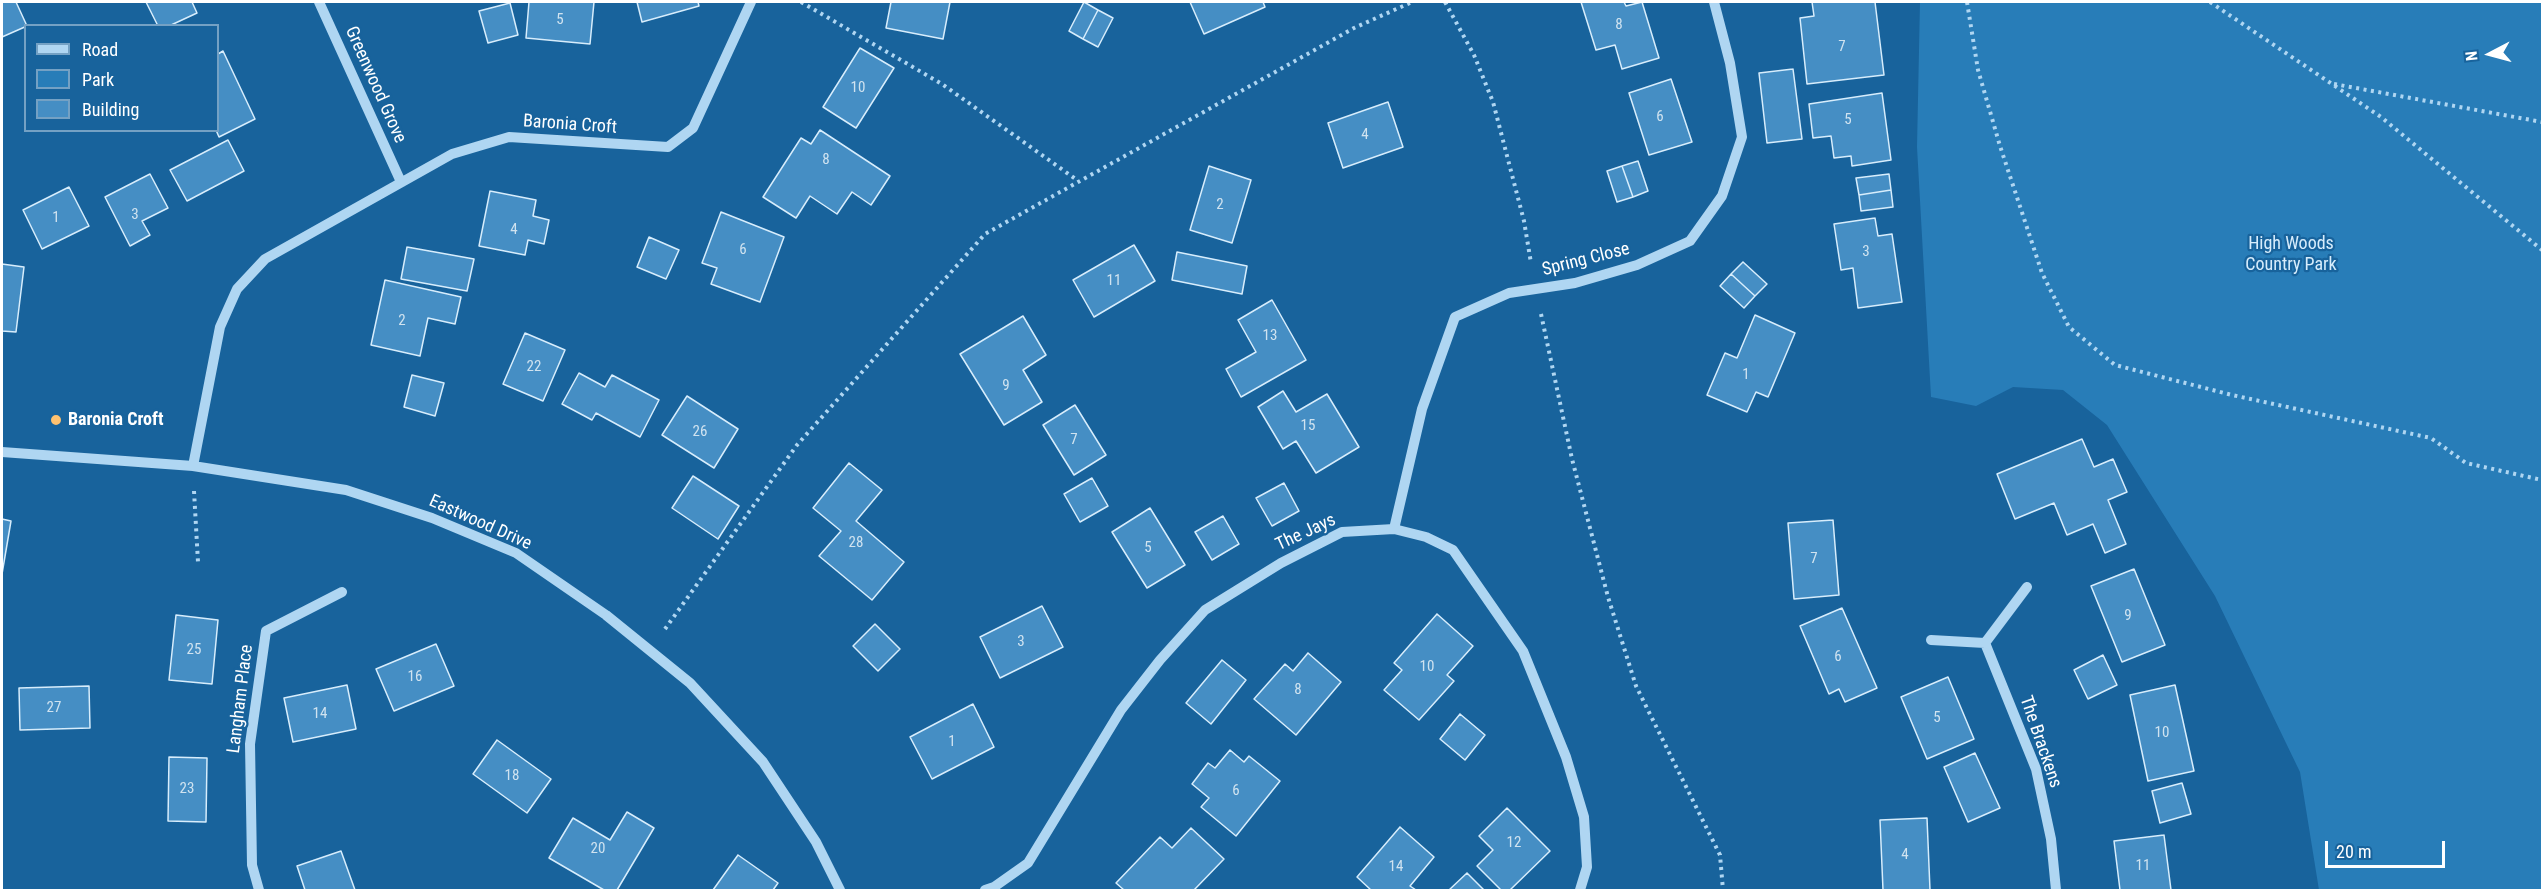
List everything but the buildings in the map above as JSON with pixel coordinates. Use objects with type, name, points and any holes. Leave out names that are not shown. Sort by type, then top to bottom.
[{"type":"street","name":"Greenwood Grove","points":[[319,2],[400,182]]},
{"type":"street","name":"Baronia Croft","points":[[193,466],[220,327],[237,289],[266,259],[452,154],[509,136],[668,147],[693,128],[751,2]]},
{"type":"street","name":"Spring Close","points":[[1394,528],[1422,409],[1455,317],[1509,293],[1575,283],[1637,266],[1690,241],[1722,196],[1742,136],[1730,63],[1714,2]]},
{"type":"street","name":"Eastwood Drive","points":[[2,452],[193,466],[346,490],[432,518],[516,553],[606,615],[690,683],[763,762],[816,842],[840,891]]},
{"type":"street","name":"The Jays","points":[[985,891],[1028,863],[1121,710],[1160,660],[1205,610],[1281,563],[1342,532],[1394,528],[1426,537],[1453,550],[1523,651],[1566,757],[1584,817],[1587,867],[1580,891]]},
{"type":"street","points":[[1931,640],[1985,643],[2026,587]]},
{"type":"street","name":"Langham Place","points":[[259,891],[252,865],[250,744],[266,631],[342,592]]},
{"type":"street","name":"The Brackens","points":[[1985,643],[2036,769],[2051,839],[2056,891]]},
{"type":"path","points":[[801,2],[942,84],[1077,180]]},
{"type":"path","points":[[650,651],[797,445],[985,234],[1077,180],[1354,28],[1412,2]]},
{"type":"path","points":[[1445,2],[1474,55],[1492,102],[1524,221],[1572,459],[1608,597],[1636,686],[1719,855],[1723,891]]},
{"type":"path","points":[[1967,2],[1978,70],[2000,146],[2042,273],[2069,327],[2115,364],[2232,395],[2431,438],[2466,463],[2542,480]]},
{"type":"path","points":[[2210,2],[2381,117],[2542,250]]},
{"type":"path","points":[[2331,84],[2542,122]]},
{"type":"path","points":[[193,466],[198,562]]},
{"type":"green space","name":"High Woods Country Park","points":[[1920,2],[2542,2],[2542,890],[2319,890],[2300,772],[2215,596],[2107,425],[2063,390],[2013,387],[1976,406],[1931,397],[1917,147]]},
{"type":"place","name":"Baronia Croft","points":[[56,420]]}]
